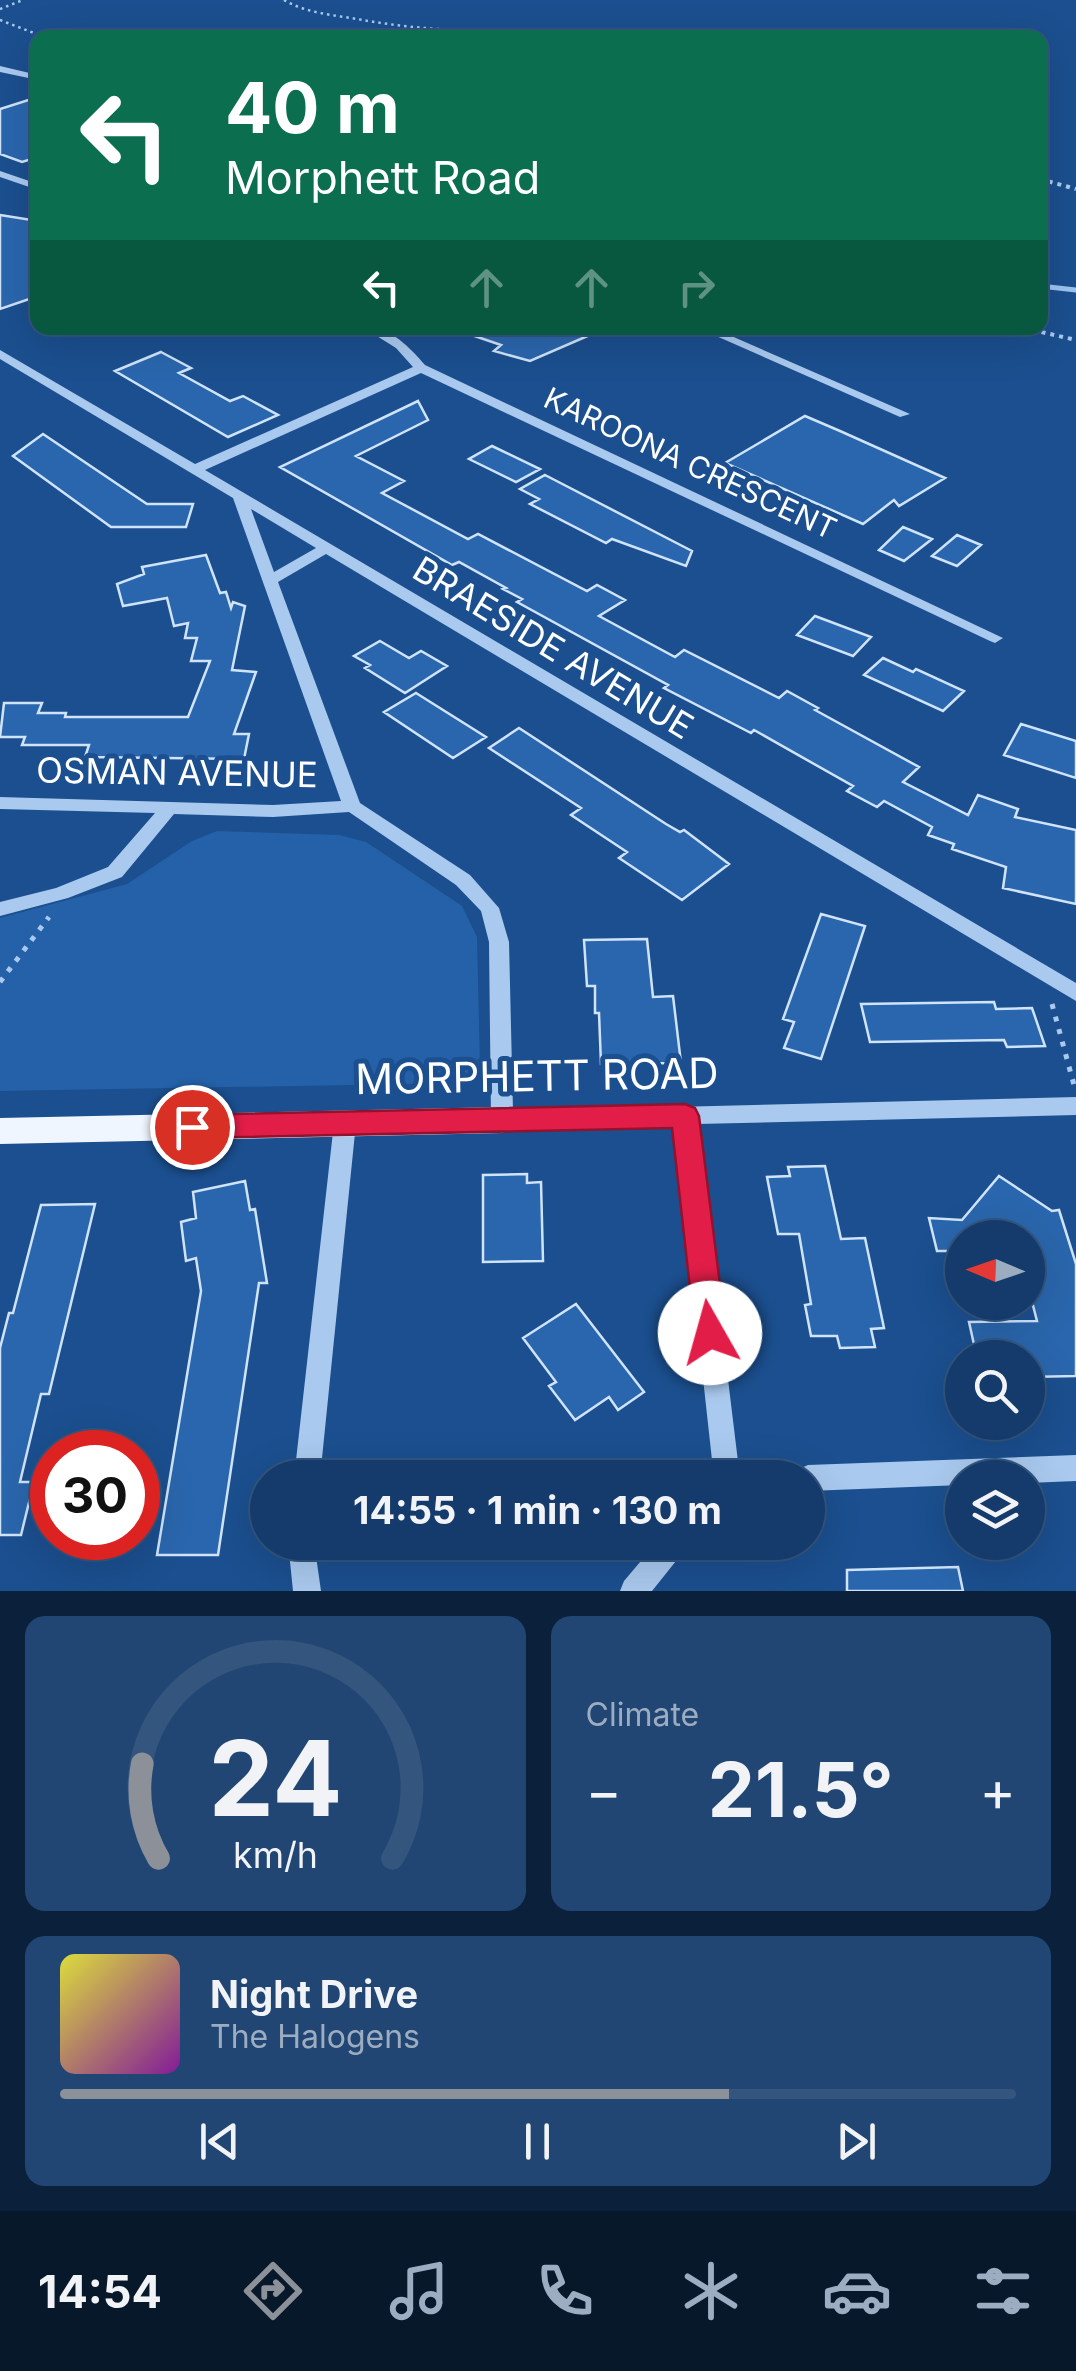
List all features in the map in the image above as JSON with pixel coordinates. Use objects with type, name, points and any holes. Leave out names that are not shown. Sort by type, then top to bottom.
[{"type":"main road","name":"MORPHETT ROAD","points":[[0,1131],[502,1120]]},
{"type":"street","points":[[0,69],[30,76]]},
{"type":"street","points":[[0,174],[30,184]]},
{"type":"street","name":"KAROONA CRESCENT","points":[[382,335],[400,345],[421,368],[995,638]]},
{"type":"street","points":[[720,335],[904,414]]},
{"type":"street","name":"BRAESIDE AVENUE","points":[[0,354],[1076,993]]},
{"type":"street","points":[[195,469],[421,368]]},
{"type":"street","points":[[239,496],[352,806],[463,880],[490,908],[498,942],[502,1120]]},
{"type":"street","points":[[270,580],[328,548]]},
{"type":"street","name":"OSMAN AVENUE","points":[[0,803],[273,811],[352,806]]},
{"type":"street","points":[[0,909],[57,894],[115,872],[170,807]]},
{"type":"street","name":"MORPHETT ROAD","points":[[502,1120],[1076,1106]]},
{"type":"street","points":[[685,1116],[725,1460]]},
{"type":"street","points":[[309,1460],[345,1123]]},
{"type":"street","points":[[825,1477],[1076,1468]]},
{"type":"street","points":[[303,1560],[307,1591]]},
{"type":"street","points":[[634,1591],[660,1560]]},
{"type":"path","points":[[0,8],[23,0]]},
{"type":"path","points":[[284,0],[296,7],[385,26],[446,30]]},
{"type":"path","points":[[0,20],[30,31]]},
{"type":"path","points":[[1048,181],[1076,189]]},
{"type":"path","points":[[1048,334],[1076,340]]},
{"type":"path","points":[[0,982],[46,926],[57,894]]},
{"type":"path","points":[[1044,974],[1076,1093]]},
{"type":"shaded area","points":[[217,831],[339,835],[366,842],[462,906],[477,937],[480,1067],[466,1083],[0,1091],[0,918],[127,884],[192,841]]},
{"type":"building","points":[[30,100],[30,160],[22,162],[0,154],[0,109]]},
{"type":"building","points":[[0,215],[30,220],[30,299],[0,309]]},
{"type":"building","points":[[472,335],[590,335],[530,361],[494,351],[501,345]]},
{"type":"building","points":[[161,352],[191,368],[179,373],[230,401],[243,396],[278,415],[228,437],[115,371]]},
{"type":"building","points":[[418,401],[428,420],[356,456],[404,481],[382,493],[468,539],[478,534],[587,591],[597,585],[625,600],[599,616],[675,657],[684,650],[779,698],[787,691],[919,767],[903,782],[968,815],[978,795],[1018,809],[1015,817],[1076,830],[1076,904],[1003,888],[1006,867],[952,849],[954,844],[928,835],[932,827],[884,801],[877,807],[847,791],[853,786],[754,730],[751,733],[664,688],[668,685],[517,602],[522,599],[503,589],[506,588],[459,562],[452,565],[280,467]]},
{"type":"building","points":[[805,416],[945,478],[899,506],[894,500],[863,524],[725,463]]},
{"type":"building","points":[[43,434],[147,504],[193,504],[186,527],[111,527],[13,456]]},
{"type":"building","points":[[492,446],[540,469],[516,482],[469,459]]},
{"type":"building","points":[[545,475],[692,551],[686,566],[612,539],[606,543],[530,504],[539,499],[520,489]]},
{"type":"building","points":[[903,527],[932,539],[904,561],[879,550]]},
{"type":"building","points":[[957,535],[981,545],[957,566],[932,556]]},
{"type":"building","points":[[206,555],[220,593],[226,592],[231,608],[233,602],[245,606],[232,670],[256,672],[234,734],[249,734],[244,759],[85,757],[89,745],[22,745],[25,737],[0,737],[4,703],[42,703],[38,713],[66,713],[65,717],[188,717],[210,661],[191,661],[197,638],[185,638],[188,623],[174,626],[167,598],[123,606],[117,584],[144,574],[142,567]]},
{"type":"building","points":[[815,616],[871,637],[853,656],[797,635]]},
{"type":"building","points":[[380,641],[409,658],[421,651],[447,666],[405,693],[365,668],[370,665],[354,656]]},
{"type":"building","points":[[883,658],[964,691],[943,711],[864,675]]},
{"type":"building","points":[[416,693],[486,737],[453,758],[384,712]]},
{"type":"building","points":[[1021,724],[1076,741],[1076,778],[1004,755]]},
{"type":"building","points":[[519,728],[666,824],[680,832],[684,830],[729,864],[682,900],[619,858],[627,852],[571,815],[581,808],[489,748]]},
{"type":"building","points":[[821,914],[865,926],[821,1059],[784,1048],[794,1022],[783,1019]]},
{"type":"building","points":[[647,939],[653,997],[673,996],[681,1063],[601,1064],[599,1013],[595,1013],[595,986],[587,986],[584,940]]},
{"type":"building","points":[[994,1002],[996,1009],[1032,1008],[1045,1046],[1007,1047],[1004,1040],[870,1042],[861,1004]]},
{"type":"building","points":[[825,1166],[841,1239],[865,1238],[884,1328],[871,1329],[875,1347],[840,1348],[837,1336],[811,1336],[805,1305],[811,1304],[799,1234],[778,1234],[767,1177],[790,1176],[788,1167]]},
{"type":"building","points":[[527,1174],[527,1183],[541,1182],[543,1261],[483,1262],[483,1175]]},
{"type":"building","points":[[999,1176],[1052,1211],[1059,1210],[1076,1264],[1076,1376],[1045,1377],[1045,1340],[973,1340],[969,1322],[1045,1320],[1045,1220],[962,1220]]},
{"type":"building","points":[[245,1181],[250,1210],[255,1209],[267,1283],[259,1283],[218,1555],[160,1555],[201,1291],[196,1258],[186,1261],[181,1222],[196,1218],[193,1192]]},
{"type":"building","points":[[95,1204],[49,1394],[41,1394],[30,1430],[20,1482],[30,1482],[30,1498],[21,1535],[0,1535],[0,1348],[41,1205]]},
{"type":"building","points":[[929,1218],[962,1220],[945,1220],[945,1251],[937,1251]]},
{"type":"building","points":[[576,1304],[644,1392],[618,1410],[609,1397],[575,1420],[549,1386],[556,1382],[523,1338]]},
{"type":"building","points":[[958,1567],[963,1591],[847,1591],[847,1570]]},
{"type":"waterway","points":[[1048,287],[1076,290]]},
{"type":"route","points":[[192,1127],[685,1116],[710,1333]]}]
